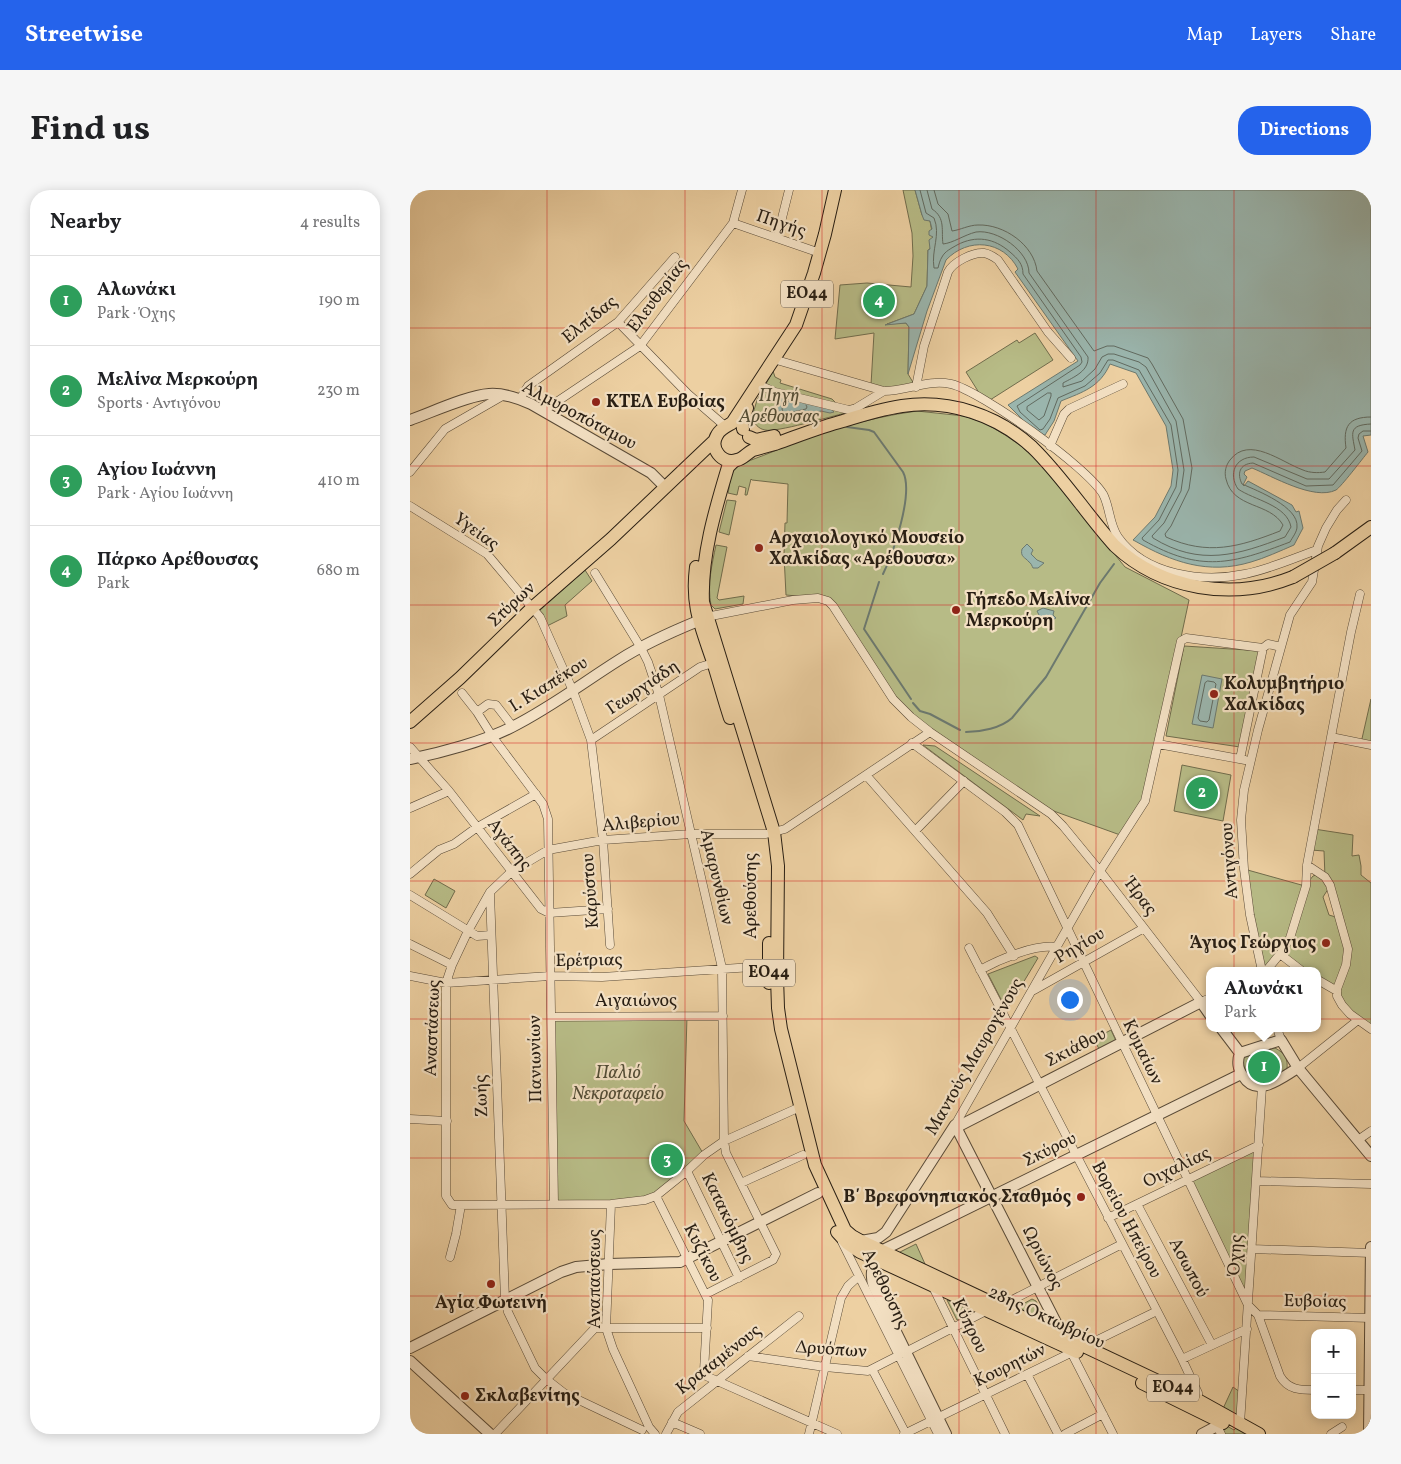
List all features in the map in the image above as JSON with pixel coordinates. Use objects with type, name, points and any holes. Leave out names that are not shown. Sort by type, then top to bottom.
[{"type":"main road","name":"ΕΟ44","points":[[720,456],[715,440],[718,432],[732,423],[796,325],[820,253],[835,190]]},
{"type":"main road","name":"ΕΟ44","points":[[746,455],[750,446],[742,422],[756,386]]},
{"type":"main road","points":[[726,427],[735,426],[756,440],[816,428],[904,406],[936,405],[970,411],[998,423],[1022,438],[1042,457],[1115,546],[1128,557],[1147,570],[1176,582],[1212,589],[1236,589],[1259,586],[1292,577],[1335,553],[1371,527]]},
{"type":"main road","points":[[720,456],[734,461],[739,460],[751,451],[816,428]]},
{"type":"main road","name":"Στύρων","points":[[410,722],[460,678],[532,608],[638,513],[715,440]]},
{"type":"main road","name":"Στύρων","points":[[638,513],[661,497],[706,456],[712,452],[720,456]]},
{"type":"main road","name":"Αρεθούσης","points":[[720,456],[696,566],[694,595],[713,663],[770,833],[769,966],[770,1006],[774,1032],[796,1109],[826,1190],[845,1230],[878,1255]]},
{"type":"main road","name":"Αρεθούσης","points":[[734,461],[728,467],[724,478],[706,556],[702,589],[702,619],[722,663],[778,866],[778,1008],[781,1029],[803,1155],[818,1193],[838,1233]]},
{"type":"main road","name":"28ης Οκτωβρίου","points":[[838,1233],[850,1245],[1005,1308],[1063,1335],[1075,1349],[1184,1403],[1219,1427],[1241,1429],[1258,1434]]},
{"type":"main road","name":"28ης Οκτωβρίου","points":[[878,1255],[933,1285],[988,1310],[1075,1349],[1198,1400],[1241,1429]]},
{"type":"street","name":"Ελευθερίας","points":[[543,411],[640,346],[733,223],[742,190]]},
{"type":"street","points":[[777,238],[789,190]]},
{"type":"street","name":"Πηγής","points":[[733,223],[820,253]]},
{"type":"street","points":[[916,387],[924,346],[948,272],[954,265],[974,254],[985,253],[998,260],[1048,332],[1071,358]]},
{"type":"street","name":"Ελπίδας","points":[[520,399],[528,386],[618,322],[675,257]]},
{"type":"street","points":[[618,322],[688,394],[726,427]]},
{"type":"street","points":[[773,359],[884,391],[901,390],[937,382],[958,386],[997,407],[1070,461],[1102,493],[1113,529],[1122,542],[1141,558],[1164,570],[1189,575],[1239,575],[1317,550]]},
{"type":"street","points":[[1050,446],[1064,414],[1069,409],[1123,384]]},
{"type":"street","points":[[756,386],[849,410],[856,408],[884,391]]},
{"type":"street","name":"Αλμυροπόταμου","points":[[410,420],[488,394],[520,399],[646,471],[652,472],[663,488]]},
{"type":"street","points":[[410,472],[444,429],[504,395]]},
{"type":"street","name":"Αντιγόνου","points":[[1263,967],[1250,915],[1242,843],[1242,804],[1250,761],[1281,646],[1293,610],[1312,582],[1317,550],[1326,528],[1337,510],[1346,500]]},
{"type":"street","name":"Υγείας","points":[[410,506],[487,554],[532,608]]},
{"type":"street","name":"Αμαρυνθίων","points":[[594,573],[641,648],[648,662],[659,695],[722,968],[724,1142],[726,1153],[776,1254],[773,1260],[739,1278]]},
{"type":"street","points":[[1268,967],[1280,954],[1290,938],[1306,886],[1307,864],[1351,632],[1360,594]]},
{"type":"street","name":"Ήρας","points":[[702,619],[793,600],[818,598],[828,601],[893,699],[930,732],[1051,814],[1063,826],[1144,928],[1205,1000]]},
{"type":"street","name":"Καρύστου","points":[[532,608],[546,629],[573,691],[591,740],[603,840],[610,945]]},
{"type":"street","name":"Ι. Κιαπέκου","points":[[414,758],[492,736],[513,727],[573,691],[620,659],[670,632],[702,619]]},
{"type":"street","name":"Μαντούς Μαυρογένους","points":[[861,1241],[878,1238],[888,1229],[956,1126],[1100,871],[1145,801],[1182,640],[1188,638],[1263,648]]},
{"type":"street","points":[[1240,759],[1263,648],[1268,644],[1281,646]]},
{"type":"street","name":"Γεωργιάδη","points":[[591,740],[700,667],[713,663]]},
{"type":"street","name":"Πανιωνίων","points":[[462,693],[478,712],[492,736],[536,794],[546,811],[548,819],[554,1204]]},
{"type":"street","points":[[478,712],[488,704],[496,705],[513,727]]},
{"type":"street","name":"Αλιβερίου","points":[[511,872],[548,850],[603,840],[691,834],[770,833],[785,829],[930,732]]},
{"type":"street","points":[[1331,737],[1371,745]]},
{"type":"street","name":"Κυμαίων","points":[[912,743],[1013,819],[1068,928],[1121,1043],[1248,1305],[1258,1315],[1282,1380],[1293,1388],[1311,1390]]},
{"type":"street","points":[[1158,744],[1250,761]]},
{"type":"street","name":"Αγάπης","points":[[410,747],[414,758],[449,791],[536,903],[541,909],[549,913]]},
{"type":"street","points":[[866,775],[986,913],[1014,956]]},
{"type":"street","points":[[915,831],[964,781]]},
{"type":"street","points":[[410,808],[449,791]]},
{"type":"street","points":[[410,874],[439,850],[454,844],[476,828],[536,794]]},
{"type":"street","points":[[1307,864],[1325,878],[1330,885],[1348,949],[1346,965],[1337,991],[1338,998],[1342,1005],[1371,1029]]},
{"type":"street","name":"Αναστάσεως","points":[[461,1205],[452,1205],[449,1202],[446,1190],[446,983],[468,931],[490,892],[511,872]]},
{"type":"street","name":"Ζωής","points":[[490,892],[505,1300],[508,1312],[535,1368],[546,1379],[564,1393],[643,1430]]},
{"type":"street","points":[[410,895],[477,936],[491,935]]},
{"type":"street","points":[[549,913],[608,909]]},
{"type":"street","name":"Ρηγίου","points":[[1032,991],[1144,928]]},
{"type":"street","points":[[410,944],[452,965]]},
{"type":"street","points":[[980,970],[993,963],[1040,946],[1057,947]]},
{"type":"street","name":"Βορείου Ηπείρου","points":[[968,948],[1182,1359],[1197,1390],[1198,1400]]},
{"type":"street","points":[[1280,954],[1297,967]]},
{"type":"street","name":"Ερέτριας","points":[[410,976],[446,983],[493,978],[602,977],[769,966]]},
{"type":"street","points":[[1321,982],[1337,991]]},
{"type":"street","name":"Σκιάθου","points":[[956,1126],[1205,1000]]},
{"type":"street","name":"Αιγαιώνος","points":[[551,1017],[722,1016]]},
{"type":"street","points":[[1224,1032],[1240,1053],[1241,1074],[1250,1083],[1262,1087],[1298,1068],[1358,1020]]},
{"type":"street","points":[[1279,1032],[1281,1040],[1298,1068],[1371,1156]]},
{"type":"street","points":[[1240,1053],[1281,1040]]},
{"type":"street","name":"Σκύρου","points":[[878,1255],[992,1196],[1241,1074]]},
{"type":"street","name":"Όχης","points":[[1241,1429],[1262,1087]]},
{"type":"street","points":[[450,1257],[461,1205],[611,1204],[645,1200],[656,1196],[704,1155],[724,1142],[796,1109]]},
{"type":"street","points":[[410,1119],[447,1121]]},
{"type":"street","name":"Ωριώνος","points":[[956,1126],[1063,1335]]},
{"type":"street","points":[[1358,1140],[1371,1131]]},
{"type":"street","name":"Οιχαλίας","points":[[1108,1218],[1259,1145]]},
{"type":"street","points":[[741,1183],[803,1155]]},
{"type":"street","name":"Κατακόμβης","points":[[687,1171],[739,1278]]},
{"type":"street","points":[[1256,1181],[1371,1184]]},
{"type":"street","points":[[410,1348],[560,1272],[576,1267],[609,1264],[680,1262],[818,1193]]},
{"type":"street","name":"Κυζίκου","points":[[656,1196],[708,1300],[704,1371],[706,1376],[715,1381]]},
{"type":"street","name":"Αναπαύσεως","points":[[611,1204],[606,1328],[643,1430],[654,1434]]},
{"type":"street","name":"Ασωπού","points":[[1137,1204],[1212,1345]]},
{"type":"street","name":"Αρεθούσης","points":[[838,1233],[859,1276],[902,1353],[934,1419],[938,1434]]},
{"type":"street","points":[[1005,1308],[1008,1302],[1122,1244]]},
{"type":"street","points":[[1369,1434],[1371,1247]]},
{"type":"street","points":[[1252,1249],[1371,1253]]},
{"type":"street","name":"Αρεθούσης","points":[[878,1255],[872,1270],[873,1283],[902,1353]]},
{"type":"street","points":[[809,1434],[840,1298],[848,1286],[859,1276]]},
{"type":"street","points":[[706,1294],[739,1278]]},
{"type":"street","name":"Κύπρου","points":[[933,1285],[1005,1434]]},
{"type":"street","name":"Δρυόπων","points":[[748,1356],[864,1371],[872,1369],[988,1310]]},
{"type":"street","name":"Κουρητών","points":[[904,1433],[1028,1374],[1075,1349],[1157,1312]]},
{"type":"street","name":"Ευβοίας","points":[[1258,1315],[1370,1318]]},
{"type":"street","name":"Κραταμένους","points":[[666,1434],[678,1412],[799,1316]]},
{"type":"street","points":[[495,1434],[595,1328],[707,1328]]},
{"type":"street","points":[[1182,1359],[1247,1329]]},
{"type":"street","points":[[1075,1349],[1113,1434]]},
{"type":"street","points":[[410,1361],[490,1434]]},
{"type":"street","points":[[872,1369],[904,1433]]},
{"type":"street","points":[[1028,1374],[1058,1434]]},
{"type":"street","points":[[715,1381],[837,1434]]},
{"type":"street","points":[[1356,1390],[1370,1390]]},
{"type":"street","points":[[1065,1434],[1103,1414]]},
{"type":"street","name":"Αρεθούσης","points":[[934,1419],[946,1434]]},
{"type":"street","points":[[672,1422],[700,1434]]},
{"type":"street","points":[[1202,1434],[1219,1427]]},
{"type":"street","points":[[1331,1434],[1342,1427]]},
{"type":"green space","points":[[903,190],[915,190],[922,215],[930,221],[933,237],[930,249],[928,250],[927,286],[914,314],[887,324],[906,323],[909,327],[908,374],[914,384],[888,388],[871,385],[874,333],[835,339],[840,285],[867,283],[911,287],[912,233]]},
{"type":"green space","points":[[1035,333],[1053,360],[990,400],[981,396],[966,372],[1017,340],[1019,343]]},
{"type":"green space","name":"Πηγή Αρέθουσας","points":[[773,371],[775,377],[781,380],[780,383],[832,399],[846,413],[780,429],[761,429],[755,424],[752,417],[757,400]]},
{"type":"green space","points":[[917,411],[964,416],[985,423],[1021,446],[1041,464],[1125,567],[1189,600],[1150,783],[1123,836],[1037,805],[930,732],[893,699],[833,606],[818,598],[786,595],[784,555],[788,484],[751,479],[747,495],[745,495],[746,488],[739,486],[737,495],[728,493],[734,471],[747,462],[840,428],[878,418]]},
{"type":"green space","points":[[727,500],[736,501],[729,535],[719,532]]},
{"type":"green space","points":[[716,545],[727,547],[717,598],[719,600],[744,596],[743,604],[715,609],[711,605],[710,582]]},
{"type":"green space","points":[[585,570],[592,581],[565,605],[567,616],[547,626],[539,611]]},
{"type":"green space","name":"Κολυμβητήριο Χαλκίδας","points":[[1184,646],[1263,651],[1240,747],[1166,736]]},
{"type":"green space","points":[[1371,699],[1371,745],[1361,743]]},
{"type":"green space","points":[[923,745],[935,746],[1040,816],[1026,814],[1023,820]]},
{"type":"green space","points":[[1182,765],[1231,775],[1223,821],[1174,811]]},
{"type":"green space","points":[[1314,829],[1353,835],[1352,856],[1359,855],[1361,875],[1371,883],[1371,1029],[1362,1023],[1337,996],[1321,983],[1321,967],[1297,967],[1280,954],[1266,967],[1261,967],[1244,869],[1305,886],[1313,876],[1319,874],[1325,877],[1324,851],[1311,850]],"holes":[[[1330,886],[1339,918],[1329,915],[1323,897]]]},
{"type":"green space","points":[[434,879],[455,891],[446,908],[425,895]]},
{"type":"green space","points":[[1035,956],[1038,958],[1008,1008],[1005,1007],[988,974]]},
{"type":"green space","name":"Παλιό Νεκροταφείο","points":[[687,1016],[684,1121],[704,1155],[645,1200],[554,1204],[551,1017]]},
{"type":"green space","points":[[1111,1030],[1116,1041],[1099,1049],[1094,1039]]},
{"type":"green space","points":[[1275,1048],[1285,1057],[1287,1069],[1261,1085],[1243,1074],[1243,1056]]},
{"type":"green space","points":[[1259,1145],[1248,1305],[1187,1180]]},
{"type":"green space","points":[[916,1244],[925,1264],[898,1253]]},
{"type":"green space","points":[[1032,1299],[1036,1301],[1045,1319],[1043,1321],[1016,1308]]},
{"type":"green space","points":[[947,1300],[974,1312],[957,1320]]},
{"type":"green space","points":[[1233,1387],[1240,1392],[1240,1424],[1221,1413]]},
{"type":"green space","points":[[1240,1424],[1258,1434],[1221,1434],[1217,1426],[1227,1426],[1234,1430]]},
{"type":"water","points":[[915,190],[1371,190],[1371,435],[1363,436],[1368,452],[1339,488],[1327,493],[1293,486],[1252,468],[1245,471],[1244,474],[1247,477],[1244,486],[1248,481],[1292,505],[1296,512],[1299,511],[1303,528],[1294,545],[1262,558],[1235,566],[1205,567],[1163,555],[1133,540],[1155,517],[1171,486],[1173,470],[1166,426],[1136,373],[1110,364],[1101,378],[1090,388],[1061,401],[1054,421],[1045,435],[1039,436],[1008,405],[1078,361],[1015,272],[1018,269],[1012,259],[1004,252],[994,247],[974,245],[964,248],[946,260],[927,311],[908,374],[909,327],[906,323],[885,325],[914,314],[927,286],[929,240],[933,237],[929,235],[929,231],[932,229],[930,221],[924,220]]},
{"type":"water","name":"Πηγή Αρέθουσας","points":[[780,397],[831,409],[834,412],[821,411],[784,419],[781,418],[777,409]]},
{"type":"water","points":[[1027,544],[1033,550],[1031,554],[1037,560],[1044,563],[1038,568],[1033,568],[1022,555],[1022,549]]},
{"type":"water","points":[[1043,608],[1054,611],[1053,615],[1056,618],[1050,621],[1041,619],[1037,611]]},
{"type":"water","points":[[1202,675],[1222,679],[1213,728],[1192,724]]},
{"type":"waterway","points":[[847,427],[874,432],[903,472],[906,482],[901,523],[883,574]]},
{"type":"waterway","points":[[966,732],[990,729],[1012,718],[1046,677],[1100,583],[1114,564]]},
{"type":"waterway","points":[[879,582],[864,629],[911,699]]},
{"type":"waterway","points":[[913,703],[920,711],[930,714],[960,730]]},
{"type":"place","name":"Πάρκο Αρέθουσας","points":[[879,301]]},
{"type":"place","name":"ΚΤΕΛ Ευβοίας","points":[[596,402]]},
{"type":"place","name":"Αρχαιολογικό Μουσείο Χαλκίδας «Αρέθουσα»","points":[[759,548]]},
{"type":"place","name":"Γήπεδο Μελίνα Μερκούρη","points":[[956,610]]},
{"type":"place","name":"Κολυμβητήριο Χαλκίδας","points":[[1214,694]]},
{"type":"place","name":"Μελίνα Μερκούρη","points":[[1202,793]]},
{"type":"place","name":"Άγιος Γεώργιος","points":[[1326,943]]},
{"type":"place","name":"Αλωνάκι","points":[[1264,1067]]},
{"type":"place","name":"Αγίου Ιωάννη","points":[[667,1160]]},
{"type":"place","name":"Β΄ Βρεφονηπιακός Σταθμός","points":[[1081,1197]]},
{"type":"place","name":"Αγία Φωτεινή","points":[[491,1284]]},
{"type":"place","name":"Σκλαβενίτης","points":[[465,1396]]}]
